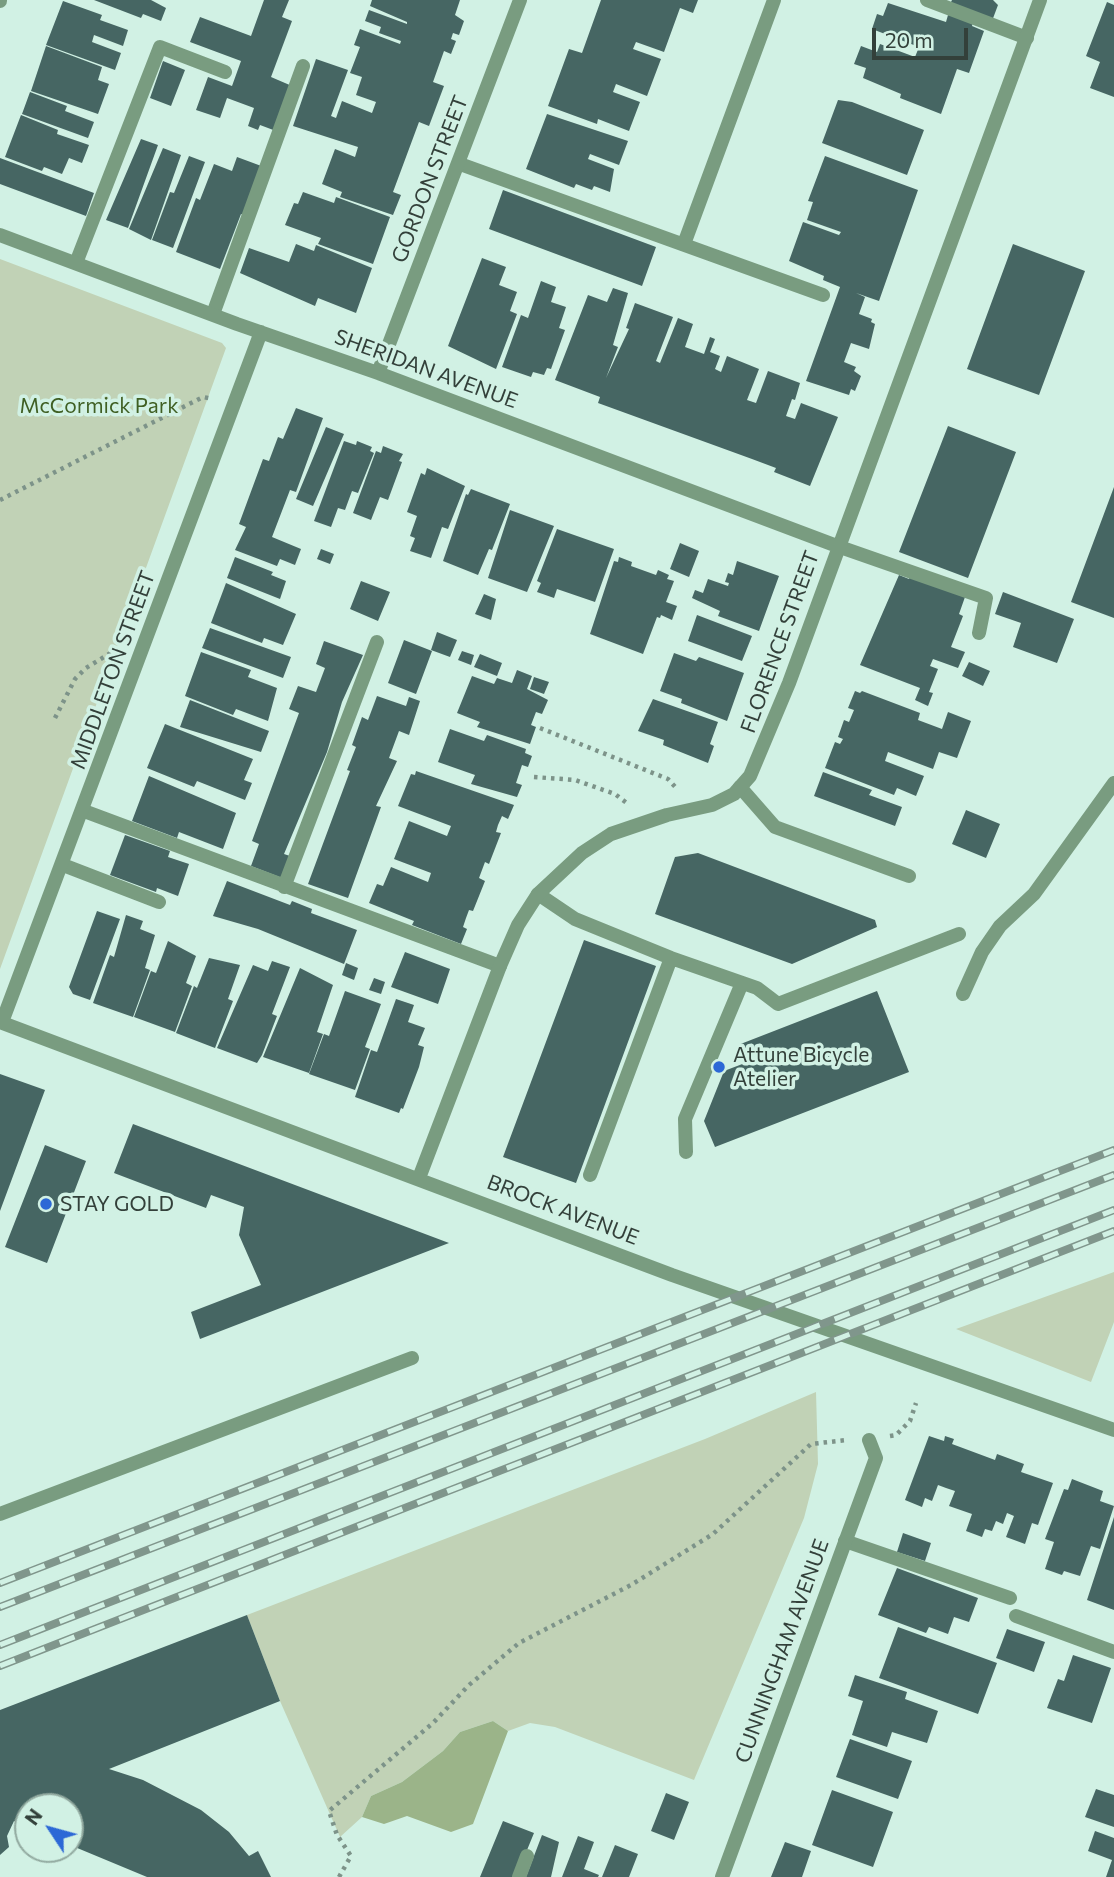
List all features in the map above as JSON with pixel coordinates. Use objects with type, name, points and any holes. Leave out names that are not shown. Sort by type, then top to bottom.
[{"type":"street","name":"GORDON STREET","points":[[378,373],[460,164],[520,0]]},
{"type":"street","points":[[684,244],[774,0]]},
{"type":"street","points":[[927,0],[1027,38]]},
{"type":"street","name":"FLORENCE STREET","points":[[419,1178],[500,966],[518,925],[538,894],[582,853],[611,834],[667,815],[712,805],[740,787],[750,776],[762,752],[1040,0]]},
{"type":"street","points":[[76,263],[160,47],[225,72]]},
{"type":"street","points":[[213,314],[303,66]]},
{"type":"street","points":[[460,164],[823,295]]},
{"type":"street","name":"SHERIDAN AVENUE","points":[[0,235],[378,373],[837,546],[986,598],[979,633]]},
{"type":"street","name":"MIDDLETON STREET","points":[[1,1022],[84,811],[261,332]]},
{"type":"street","points":[[284,887],[377,642]]},
{"type":"street","points":[[963,994],[982,951],[1000,926],[1034,894],[1114,783]]},
{"type":"street","points":[[740,787],[775,827],[909,876]]},
{"type":"street","points":[[84,811],[500,966]]},
{"type":"street","points":[[63,865],[159,902]]},
{"type":"street","points":[[538,894],[575,919],[671,958],[757,988],[778,1004],[959,934]]},
{"type":"street","points":[[590,1175],[671,958]]},
{"type":"street","points":[[686,1152],[685,1119],[742,983]]},
{"type":"street","name":"BROCK AVENUE","points":[[1,1022],[672,1275],[1114,1430]]},
{"type":"street","points":[[0,1514],[412,1358]]},
{"type":"street","name":"CUNNINGHAM AVENUE","points":[[722,1877],[876,1458],[869,1440]]},
{"type":"street","points":[[845,1541],[1010,1598]]},
{"type":"street","points":[[1017,1616],[1114,1652]]},
{"type":"street","points":[[519,1877],[527,1857]]},
{"type":"path","points":[[0,500],[203,397],[215,400]]},
{"type":"path","points":[[55,718],[81,673],[114,650],[124,647]]},
{"type":"path","points":[[540,728],[668,779],[677,789]]},
{"type":"path","points":[[534,777],[575,780],[615,794],[628,804]]},
{"type":"path","points":[[910,1421],[916,1403]]},
{"type":"path","points":[[339,1877],[351,1856],[337,1835],[329,1811],[433,1723],[469,1685],[519,1643],[631,1584],[713,1534],[811,1444],[838,1439],[869,1440]]},
{"type":"green space","name":"McCormick Park","points":[[0,259],[222,343],[226,348],[0,969]]},
{"type":"green space","points":[[1114,1272],[1114,1322],[1091,1382],[956,1329]]},
{"type":"green space","points":[[816,1392],[818,1464],[804,1518],[694,1780],[555,1727],[530,1723],[508,1731],[493,1721],[460,1732],[443,1751],[402,1782],[371,1796],[362,1817],[340,1837],[280,1701],[247,1615],[705,1439]]},
{"type":"green space","points":[[493,1721],[508,1731],[473,1824],[451,1832],[407,1816],[384,1824],[362,1817],[371,1796],[402,1782],[443,1751],[460,1732]]},
{"type":"building","points":[[94,0],[151,0],[166,8],[161,21],[143,14],[141,18]]},
{"type":"building","points":[[264,0],[289,0],[282,17],[292,21],[271,77],[292,86],[276,131],[260,125],[258,130],[248,126],[254,108],[227,98],[220,118],[196,110],[208,77],[232,86],[241,61],[190,42],[200,17],[251,36]]},
{"type":"building","points":[[372,0],[460,0],[455,15],[464,21],[459,35],[453,33],[451,39],[456,41],[451,54],[444,51],[433,82],[444,86],[429,126],[419,122],[393,192],[401,195],[393,215],[340,197],[342,192],[322,184],[335,149],[355,157],[358,147],[293,126],[316,59],[348,70],[331,116],[336,118],[342,101],[372,113],[376,102],[356,95],[362,77],[350,73],[360,47],[354,45],[360,29],[400,44],[401,41],[379,33],[381,27],[365,21],[369,10],[407,22],[370,6]]},
{"type":"building","points":[[601,0],[698,0],[693,13],[680,8],[664,52],[636,42],[633,49],[661,59],[647,96],[616,84],[613,92],[640,102],[629,131],[598,119],[597,124],[548,106],[569,49],[582,53]]},
{"type":"building","points":[[952,0],[993,0],[998,5],[992,21],[949,6]]},
{"type":"building","points":[[63,1],[102,15],[100,20],[128,30],[123,46],[94,35],[92,42],[121,53],[115,70],[46,45]]},
{"type":"building","points":[[1107,2],[1114,5],[1114,97],[1090,88],[1100,62],[1086,56]]},
{"type":"building","points":[[888,3],[946,22],[948,15],[973,22],[972,26],[984,31],[969,73],[957,69],[941,114],[900,98],[901,94],[863,78],[866,68],[854,64],[861,46],[877,52],[880,44],[915,57],[919,47],[872,29],[877,14],[883,16]]},
{"type":"building","points":[[46,46],[102,67],[98,80],[109,84],[98,114],[31,91]]},
{"type":"building","points":[[163,61],[185,70],[171,106],[150,98]]},
{"type":"building","points":[[30,92],[67,106],[65,111],[94,122],[88,138],[22,114]]},
{"type":"building","points":[[838,100],[852,102],[924,130],[907,175],[822,143]]},
{"type":"building","points":[[547,114],[628,141],[619,165],[590,154],[588,159],[614,169],[610,192],[594,186],[592,190],[576,184],[574,188],[526,169]]},
{"type":"building","points":[[21,115],[58,130],[57,134],[89,145],[82,163],[69,158],[62,174],[44,167],[42,171],[5,157]]},
{"type":"building","points":[[141,139],[158,145],[128,228],[106,220]]},
{"type":"building","points":[[163,148],[181,155],[151,240],[129,229]]},
{"type":"building","points":[[189,156],[205,162],[173,248],[152,240],[170,192],[174,193]]},
{"type":"building","points":[[825,156],[918,190],[879,301],[856,293],[865,297],[859,314],[872,319],[871,322],[875,324],[869,349],[851,343],[844,362],[856,367],[854,371],[861,376],[855,391],[851,389],[849,395],[806,381],[840,287],[823,280],[824,276],[789,261],[803,222],[839,235],[841,232],[807,220],[813,202],[808,201]]},
{"type":"building","points":[[237,157],[264,167],[246,216],[241,214],[220,269],[176,252],[196,198],[200,200],[214,164],[232,171]]},
{"type":"building","points":[[0,158],[94,193],[86,216],[0,184]]},
{"type":"building","points":[[503,190],[656,247],[642,286],[489,229]]},
{"type":"building","points":[[303,192],[334,203],[336,197],[390,217],[373,264],[318,244],[321,238],[285,225],[294,203],[298,204]]},
{"type":"building","points":[[296,244],[314,251],[316,245],[372,268],[356,313],[318,298],[315,306],[240,273],[249,248],[289,262]]},
{"type":"building","points":[[1013,244],[1085,271],[1039,395],[967,369]]},
{"type":"building","points":[[482,258],[506,267],[499,285],[517,292],[510,311],[517,314],[496,369],[448,346]]},
{"type":"building","points":[[541,281],[556,287],[551,302],[566,307],[559,328],[565,330],[551,369],[547,368],[544,375],[533,372],[531,377],[502,367],[521,315],[528,318]]},
{"type":"building","points":[[613,288],[628,293],[613,345],[618,347],[606,378],[629,329],[626,328],[635,303],[673,317],[656,361],[660,363],[678,318],[693,324],[685,347],[704,354],[710,337],[715,339],[710,352],[720,356],[715,369],[721,372],[727,356],[759,369],[747,400],[756,403],[768,371],[800,383],[786,416],[795,419],[801,403],[838,417],[810,486],[774,472],[776,468],[598,403],[600,397],[555,380],[588,295],[607,302]]},
{"type":"building","points":[[296,408],[323,418],[296,492],[290,490],[272,537],[301,549],[295,565],[280,559],[277,566],[235,550],[246,527],[239,524],[263,459],[269,461],[278,437],[283,439]]},
{"type":"building","points":[[948,426],[1016,452],[968,578],[899,552]]},
{"type":"building","points":[[326,427],[344,434],[313,506],[296,499]]},
{"type":"building","points":[[344,441],[356,445],[357,441],[372,447],[370,451],[374,453],[358,493],[352,491],[345,510],[338,508],[331,527],[314,521]]},
{"type":"building","points":[[383,446],[403,454],[399,461],[402,462],[388,500],[380,497],[371,520],[353,513],[376,451],[381,453]]},
{"type":"building","points":[[427,468],[465,486],[448,529],[442,527],[431,558],[410,551],[415,538],[410,536],[417,516],[407,512],[421,473],[425,475]]},
{"type":"building","points":[[1114,487],[1114,618],[1071,602]]},
{"type":"building","points":[[471,489],[510,504],[492,550],[489,549],[478,575],[443,561],[466,494],[468,495]]},
{"type":"building","points":[[510,510],[554,526],[527,592],[488,578]]},
{"type":"building","points":[[557,529],[614,549],[595,602],[557,589],[554,598],[537,592],[541,583],[537,581]]},
{"type":"building","points":[[680,543],[699,551],[689,577],[670,569]]},
{"type":"building","points":[[321,549],[334,554],[330,564],[317,559]]},
{"type":"building","points":[[235,557],[273,572],[271,575],[286,581],[280,599],[227,578]]},
{"type":"building","points":[[619,557],[632,562],[631,566],[656,575],[658,570],[669,575],[667,579],[674,581],[666,602],[677,606],[672,620],[661,615],[660,618],[657,617],[643,654],[590,634],[614,561],[618,562]]},
{"type":"building","points":[[737,561],[779,576],[759,631],[718,616],[720,611],[692,598],[695,590],[703,593],[708,579],[728,586],[729,583],[725,582],[728,573],[733,575]]},
{"type":"building","points":[[899,575],[909,579],[910,576],[965,597],[959,614],[963,616],[951,647],[965,652],[958,668],[933,659],[930,666],[938,669],[929,692],[933,693],[928,706],[915,700],[920,688],[860,665]]},
{"type":"building","points":[[361,581],[390,592],[378,621],[350,609]]},
{"type":"building","points":[[226,583],[296,614],[283,645],[264,638],[262,643],[211,623]]},
{"type":"building","points":[[1003,592],[1074,619],[1057,663],[1013,647],[1021,623],[995,614]]},
{"type":"building","points":[[484,594],[496,599],[491,620],[475,614]]},
{"type":"building","points":[[697,615],[752,636],[742,661],[688,641]]},
{"type":"building","points":[[210,628],[291,657],[283,678],[202,648]]},
{"type":"building","points":[[437,632],[457,640],[450,657],[431,650]]},
{"type":"building","points":[[404,640],[432,651],[416,694],[388,683]]},
{"type":"building","points":[[324,641],[363,655],[342,702],[327,752],[284,854],[290,856],[282,878],[251,866],[259,844],[252,841],[299,713],[289,709],[298,686],[316,692],[325,668],[316,664]]},
{"type":"building","points":[[462,651],[474,655],[471,665],[458,660]]},
{"type":"building","points":[[201,652],[251,670],[248,677],[277,688],[268,721],[236,709],[233,715],[185,696]]},
{"type":"building","points":[[674,653],[696,661],[699,657],[744,673],[727,721],[681,703],[682,699],[660,691]]},
{"type":"building","points":[[480,654],[502,663],[497,676],[474,667]]},
{"type":"building","points":[[969,662],[990,671],[983,686],[962,676]]},
{"type":"building","points":[[517,670],[532,676],[527,689],[548,700],[542,714],[536,712],[531,725],[536,727],[530,744],[477,727],[480,722],[457,713],[472,676],[494,684],[497,678],[512,683]]},
{"type":"building","points":[[534,677],[549,682],[544,694],[530,689]]},
{"type":"building","points":[[855,691],[862,691],[920,713],[918,720],[942,729],[948,712],[971,721],[957,758],[939,752],[933,769],[888,752],[885,761],[924,776],[916,796],[897,788],[894,795],[825,768],[835,742],[840,744],[843,739],[838,737],[844,720],[849,722],[854,710],[848,708]]},
{"type":"building","points":[[377,696],[406,706],[409,697],[420,701],[409,735],[399,731],[389,758],[397,761],[376,806],[381,807],[348,898],[308,884],[350,771],[347,770],[356,747],[352,745],[362,717],[368,720]]},
{"type":"building","points":[[653,699],[718,722],[710,744],[714,746],[708,763],[663,745],[664,740],[638,731]]},
{"type":"building","points":[[190,700],[269,731],[261,752],[180,727]]},
{"type":"building","points":[[165,724],[253,759],[244,780],[252,783],[245,800],[197,781],[194,787],[147,768]]},
{"type":"building","points":[[450,729],[484,741],[487,735],[526,749],[525,753],[532,756],[528,767],[522,765],[516,783],[522,785],[517,797],[471,784],[475,775],[438,762]]},
{"type":"building","points":[[416,771],[514,805],[508,819],[502,816],[498,825],[496,832],[501,833],[489,864],[485,862],[479,878],[485,881],[473,911],[469,910],[463,927],[467,929],[461,944],[412,925],[414,921],[369,903],[377,884],[383,886],[391,867],[428,882],[431,873],[394,859],[409,821],[447,836],[451,826],[398,806],[411,774],[415,775]]},
{"type":"building","points":[[823,772],[872,790],[869,795],[902,807],[895,826],[814,796]]},
{"type":"building","points":[[149,776],[236,813],[223,849],[179,832],[177,838],[132,821]]},
{"type":"building","points":[[966,810],[1000,824],[986,858],[952,844]]},
{"type":"building","points":[[125,835],[170,851],[168,857],[189,864],[178,896],[157,888],[156,892],[110,875]]},
{"type":"building","points":[[698,853],[875,920],[877,927],[792,964],[655,914],[675,857]]},
{"type":"building","points":[[227,881],[290,905],[292,901],[312,909],[311,913],[357,930],[344,964],[258,929],[213,916]]},
{"type":"building","points":[[97,911],[120,919],[90,1000],[73,994],[69,987]]},
{"type":"building","points":[[126,915],[143,921],[140,929],[155,935],[145,968],[150,970],[133,1017],[93,1003],[110,955],[114,957]]},
{"type":"building","points":[[584,940],[656,966],[576,1183],[503,1157]]},
{"type":"building","points":[[168,941],[196,956],[186,983],[192,986],[175,1032],[134,1017],[151,971],[156,973]]},
{"type":"building","points":[[405,952],[450,969],[438,1004],[391,987]]},
{"type":"building","points":[[209,958],[240,965],[228,999],[233,1001],[215,1048],[176,1033],[194,986],[197,988]]},
{"type":"building","points":[[272,961],[290,967],[272,1014],[277,1016],[257,1063],[217,1048],[253,965],[268,971]]},
{"type":"building","points":[[346,963],[358,968],[354,980],[342,975]]},
{"type":"building","points":[[300,968],[333,985],[317,1032],[323,1034],[309,1073],[263,1057]]},
{"type":"building","points":[[374,978],[385,982],[381,994],[369,990]]},
{"type":"building","points":[[345,991],[381,1004],[365,1047],[370,1049],[355,1090],[309,1074],[324,1034],[329,1036]]},
{"type":"building","points":[[877,991],[909,1072],[715,1147],[704,1121],[724,1071],[745,1063],[738,1045]]},
{"type":"building","points":[[396,999],[414,1005],[408,1022],[425,1028],[418,1045],[424,1047],[419,1067],[399,1113],[355,1097],[371,1050],[377,1052]]},
{"type":"building","points":[[0,1074],[45,1090],[0,1211]]},
{"type":"building","points":[[133,1124],[449,1243],[200,1339],[191,1312],[261,1285],[239,1235],[244,1207],[211,1195],[206,1208],[114,1173]]},
{"type":"building","name":"STAY GOLD","points":[[45,1145],[86,1161],[47,1263],[5,1247]]},
{"type":"building","points":[[929,1436],[944,1441],[945,1436],[954,1439],[952,1444],[995,1460],[997,1454],[1024,1464],[1021,1472],[1053,1483],[1038,1525],[1032,1523],[1025,1544],[1006,1537],[1014,1516],[1007,1513],[1003,1524],[996,1521],[992,1531],[985,1529],[982,1537],[966,1531],[972,1514],[949,1506],[955,1491],[938,1485],[932,1501],[925,1498],[922,1507],[905,1500]]},
{"type":"building","points":[[1072,1479],[1103,1491],[1100,1501],[1114,1506],[1100,1549],[1091,1546],[1080,1576],[1064,1571],[1062,1575],[1045,1569],[1054,1542],[1045,1539],[1064,1489],[1068,1490]]},
{"type":"building","points":[[1114,1517],[1114,1610],[1087,1600]]},
{"type":"building","points":[[903,1533],[931,1543],[925,1561],[897,1552]]},
{"type":"building","points":[[897,1568],[978,1598],[969,1622],[954,1617],[948,1634],[929,1627],[926,1633],[878,1615]]},
{"type":"building","points":[[247,1615],[280,1701],[109,1769],[143,1780],[201,1810],[229,1832],[249,1856],[258,1851],[271,1877],[147,1877],[84,1851],[84,1793],[14,1793],[14,1821],[7,1836],[9,1847],[0,1855],[0,1710]]},
{"type":"building","points":[[898,1627],[997,1663],[978,1714],[879,1678]]},
{"type":"building","points":[[1007,1629],[1045,1642],[1034,1672],[996,1658]]},
{"type":"building","points":[[1073,1655],[1111,1668],[1092,1723],[1047,1708],[1058,1679],[1064,1681]]},
{"type":"building","points":[[855,1675],[907,1692],[905,1699],[938,1711],[927,1743],[892,1732],[887,1747],[852,1735],[863,1701],[848,1696]]},
{"type":"building","points":[[850,1739],[912,1761],[898,1799],[836,1777]]},
{"type":"building","points":[[1096,1789],[1114,1795],[1114,1827],[1085,1817]]},
{"type":"building","points":[[832,1790],[893,1812],[873,1867],[812,1845]]},
{"type":"building","points":[[666,1793],[689,1802],[674,1840],[651,1831]]},
{"type":"building","points":[[503,1821],[534,1833],[516,1877],[480,1877]]},
{"type":"building","points":[[1095,1831],[1114,1838],[1114,1877],[1106,1877],[1112,1860],[1088,1851]]},
{"type":"building","points":[[542,1835],[559,1842],[551,1877],[526,1877]]},
{"type":"building","points":[[578,1836],[594,1842],[584,1869],[599,1875],[598,1877],[562,1877]]},
{"type":"building","points":[[785,1842],[811,1851],[802,1877],[771,1877]]},
{"type":"building","points":[[615,1845],[638,1854],[629,1877],[602,1877]]},
{"type":"railway","points":[[0,1583],[1114,1150]]},
{"type":"railway","points":[[0,1607],[1114,1175]]},
{"type":"railway","points":[[0,1645],[1114,1210]]},
{"type":"railway","points":[[0,1666],[1114,1231]]},
{"type":"place","name":"Attune Bicycle Atelier","points":[[719,1067]]},
{"type":"place","name":"STAY GOLD","points":[[46,1204]]}]
